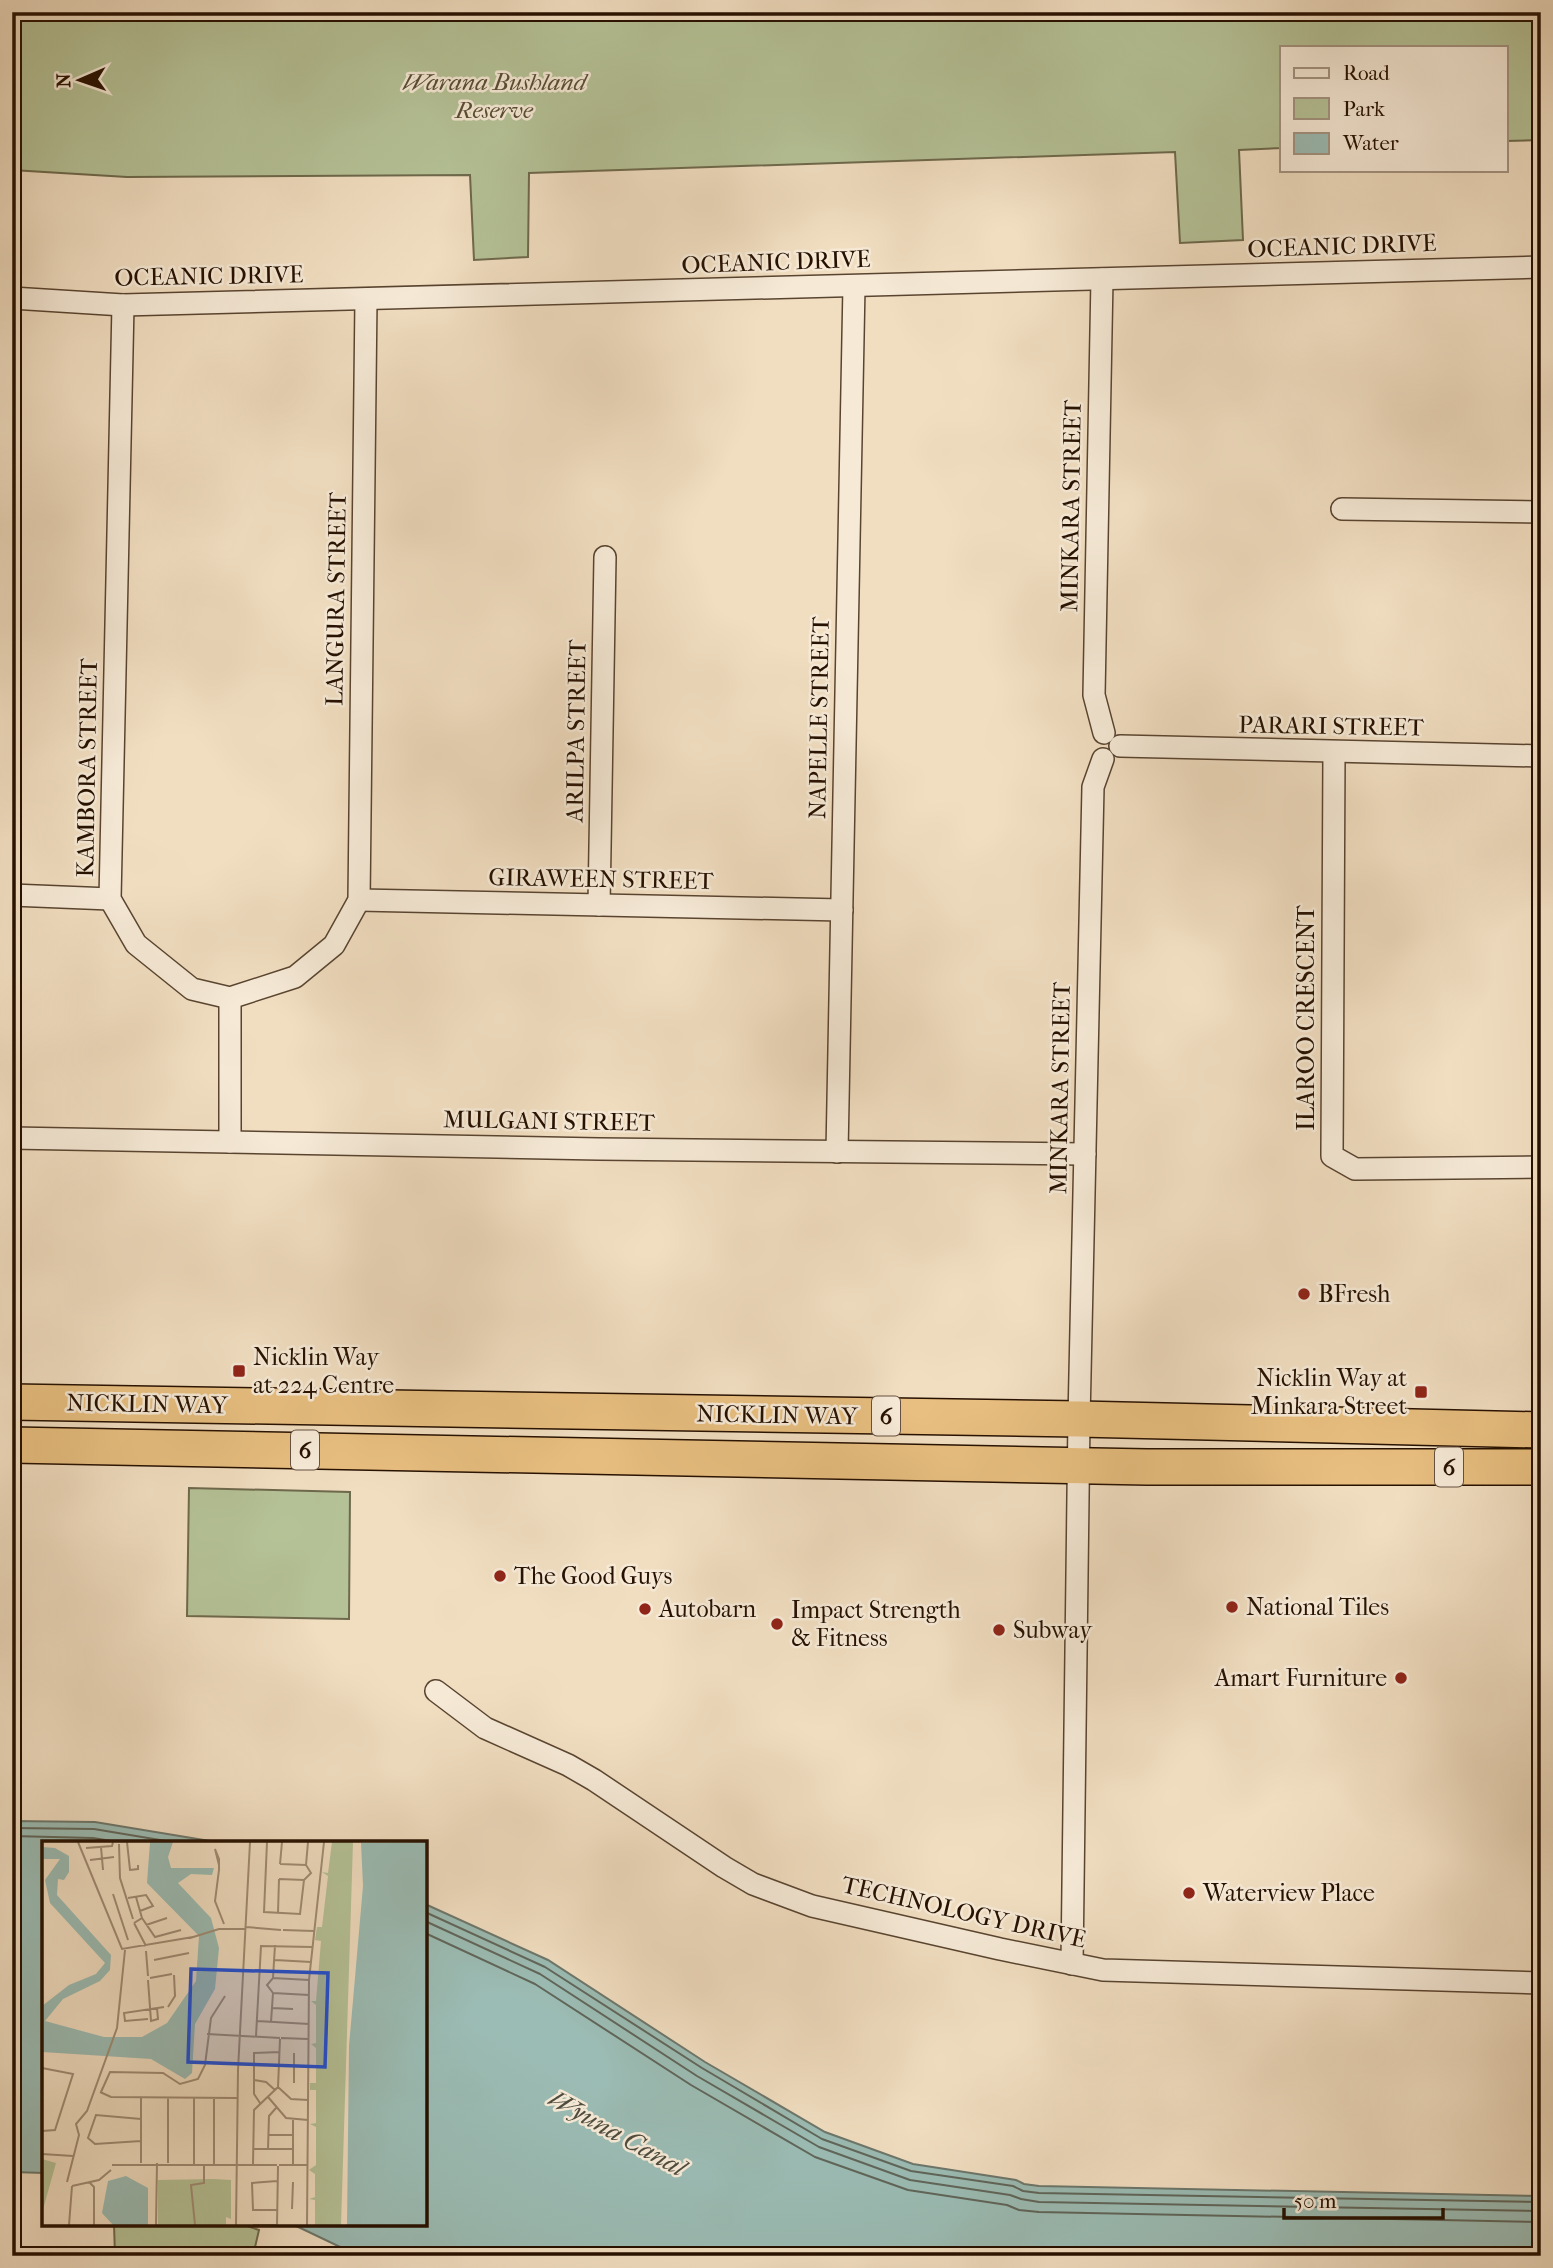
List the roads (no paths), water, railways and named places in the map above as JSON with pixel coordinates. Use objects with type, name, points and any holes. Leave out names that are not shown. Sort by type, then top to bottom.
[{"type":"highway","name":"NICKLIN WAY","points":[[12,1402],[1079,1419],[1541,1430]]},
{"type":"highway","name":"NICKLIN WAY","points":[[12,1445],[1079,1465],[1541,1467]]},
{"type":"street","name":"OCEANIC DRIVE","points":[[12,298],[123,305],[1541,267]]},
{"type":"street","name":"MINKARA STREET","points":[[1072,1964],[1079,1419],[1093,787],[1109,746],[1094,695],[1101,279]]},
{"type":"street","name":"NAPELLE STREET","points":[[837,1152],[854,286]]},
{"type":"street","name":"LANGURA STREET","points":[[359,900],[366,299]]},
{"type":"street","name":"KAMBORA STREET","points":[[123,305],[110,899],[136,944],[192,989],[230,998]]},
{"type":"street","points":[[1342,509],[1541,512]]},
{"type":"street","name":"ARILPA STREET","points":[[599,905],[605,557]]},
{"type":"street","name":"PARARI STREET","points":[[1109,746],[1541,756]]},
{"type":"street","name":"ILAROO CRESCENT","points":[[1334,752],[1332,1156],[1355,1169],[1541,1167]]},
{"type":"street","points":[[12,895],[110,899]]},
{"type":"street","name":"GIRAWEEN STREET","points":[[359,900],[842,910]]},
{"type":"street","points":[[230,1142],[230,998],[295,977],[334,946],[359,900]]},
{"type":"street","name":"MULGANI STREET","points":[[12,1138],[1085,1154]]},
{"type":"street","name":"TECHNOLOGY DRIVE","points":[[436,1691],[485,1728],[568,1765],[594,1780],[753,1884],[812,1906],[1102,1970],[1246,1972],[1541,1983]]},
{"type":"water","points":[[12,1821],[95,1822],[210,1841],[42,1841],[42,2173],[12,2172]]},
{"type":"water","name":"Wyuna Canal","points":[[427,1905],[548,1960],[705,2062],[825,2132],[913,2164],[1039,2186],[1541,2196],[1541,2256],[359,2256],[296,2226],[427,2226]]},
{"type":"place","name":"BFresh","points":[[1304,1294]]},
{"type":"place","name":"Nicklin Way at 224 Centre","points":[[239,1371]]},
{"type":"place","name":"Nicklin Way at Minkara Street","points":[[1421,1392]]},
{"type":"place","name":"The Good Guys","points":[[500,1576]]},
{"type":"place","name":"National Tiles","points":[[1232,1607]]},
{"type":"place","name":"Autobarn","points":[[645,1609]]},
{"type":"place","name":"Impact Strength & Fitness","points":[[777,1624]]},
{"type":"place","name":"Subway","points":[[999,1630]]},
{"type":"place","name":"Amart Furniture","points":[[1401,1678]]},
{"type":"place","name":"Waterview Place","points":[[1189,1893]]},
{"type":"park label","name":"Warana Bushland Reserve","points":[[494,96]]}]
